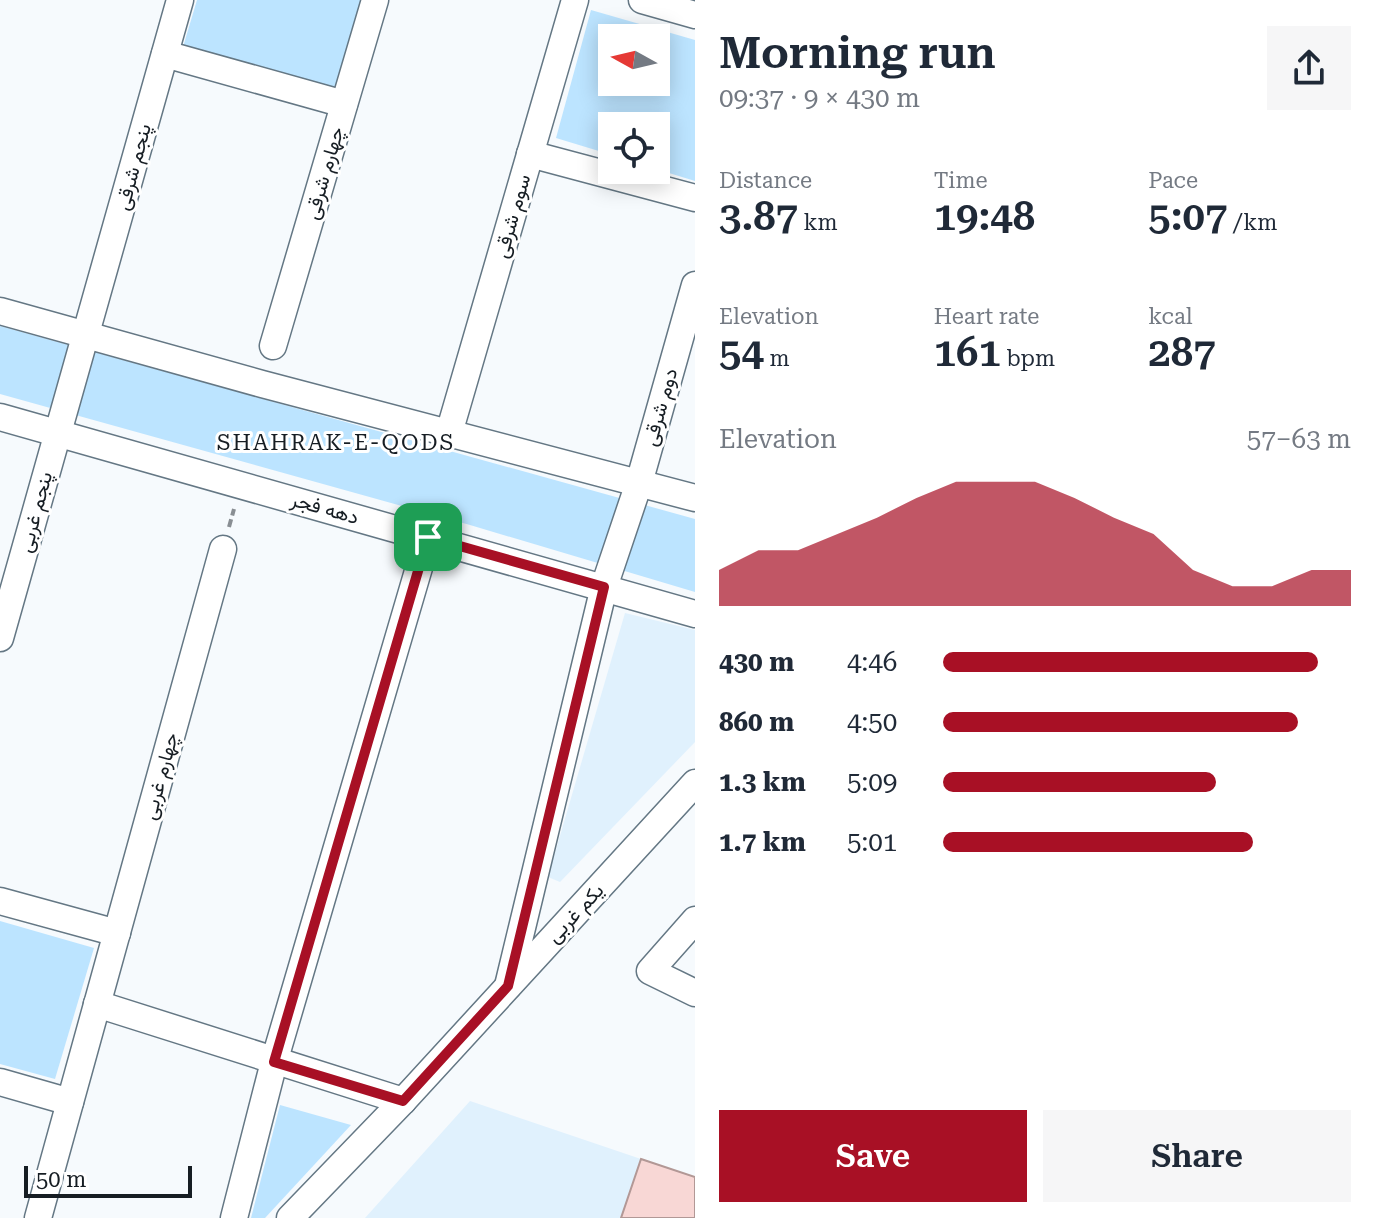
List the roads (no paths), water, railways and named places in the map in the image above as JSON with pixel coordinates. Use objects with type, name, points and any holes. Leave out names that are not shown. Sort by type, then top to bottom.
[{"type":"street","name":"پنجم شرقی","points":[[56,433],[87,335],[180,0]]},
{"type":"street","name":"چهارم شرقی","points":[[273,346],[375,0]]},
{"type":"street","name":"سوم شرقی","points":[[449,433],[575,0]]},
{"type":"street","points":[[642,0],[695,15]]},
{"type":"street","points":[[165,54],[344,104]]},
{"type":"street","points":[[530,154],[695,198]]},
{"type":"street","name":"دوم شرقی","points":[[508,986],[604,587],[639,483],[695,285]]},
{"type":"street","points":[[0,311],[695,498]]},
{"type":"street","name":"دهه فجر","points":[[0,417],[695,614]]},
{"type":"street","name":"پنجم غربی","points":[[0,638],[56,433]]},
{"type":"street","points":[[234,1218],[274,1062],[428,537]]},
{"type":"street","name":"چهارم غربی","points":[[38,1218],[223,549]]},
{"type":"street","name":"یکم غربی","points":[[290,1218],[403,1101],[695,783]]},
{"type":"street","points":[[0,901],[117,933]]},
{"type":"street","points":[[695,920],[650,971],[695,993]]},
{"type":"street","points":[[97,1004],[403,1101]]},
{"type":"street","points":[[0,1082],[70,1102]]},
{"type":"district","name":"SHAHRAK-E-QODS","points":[[336,442]]}]
